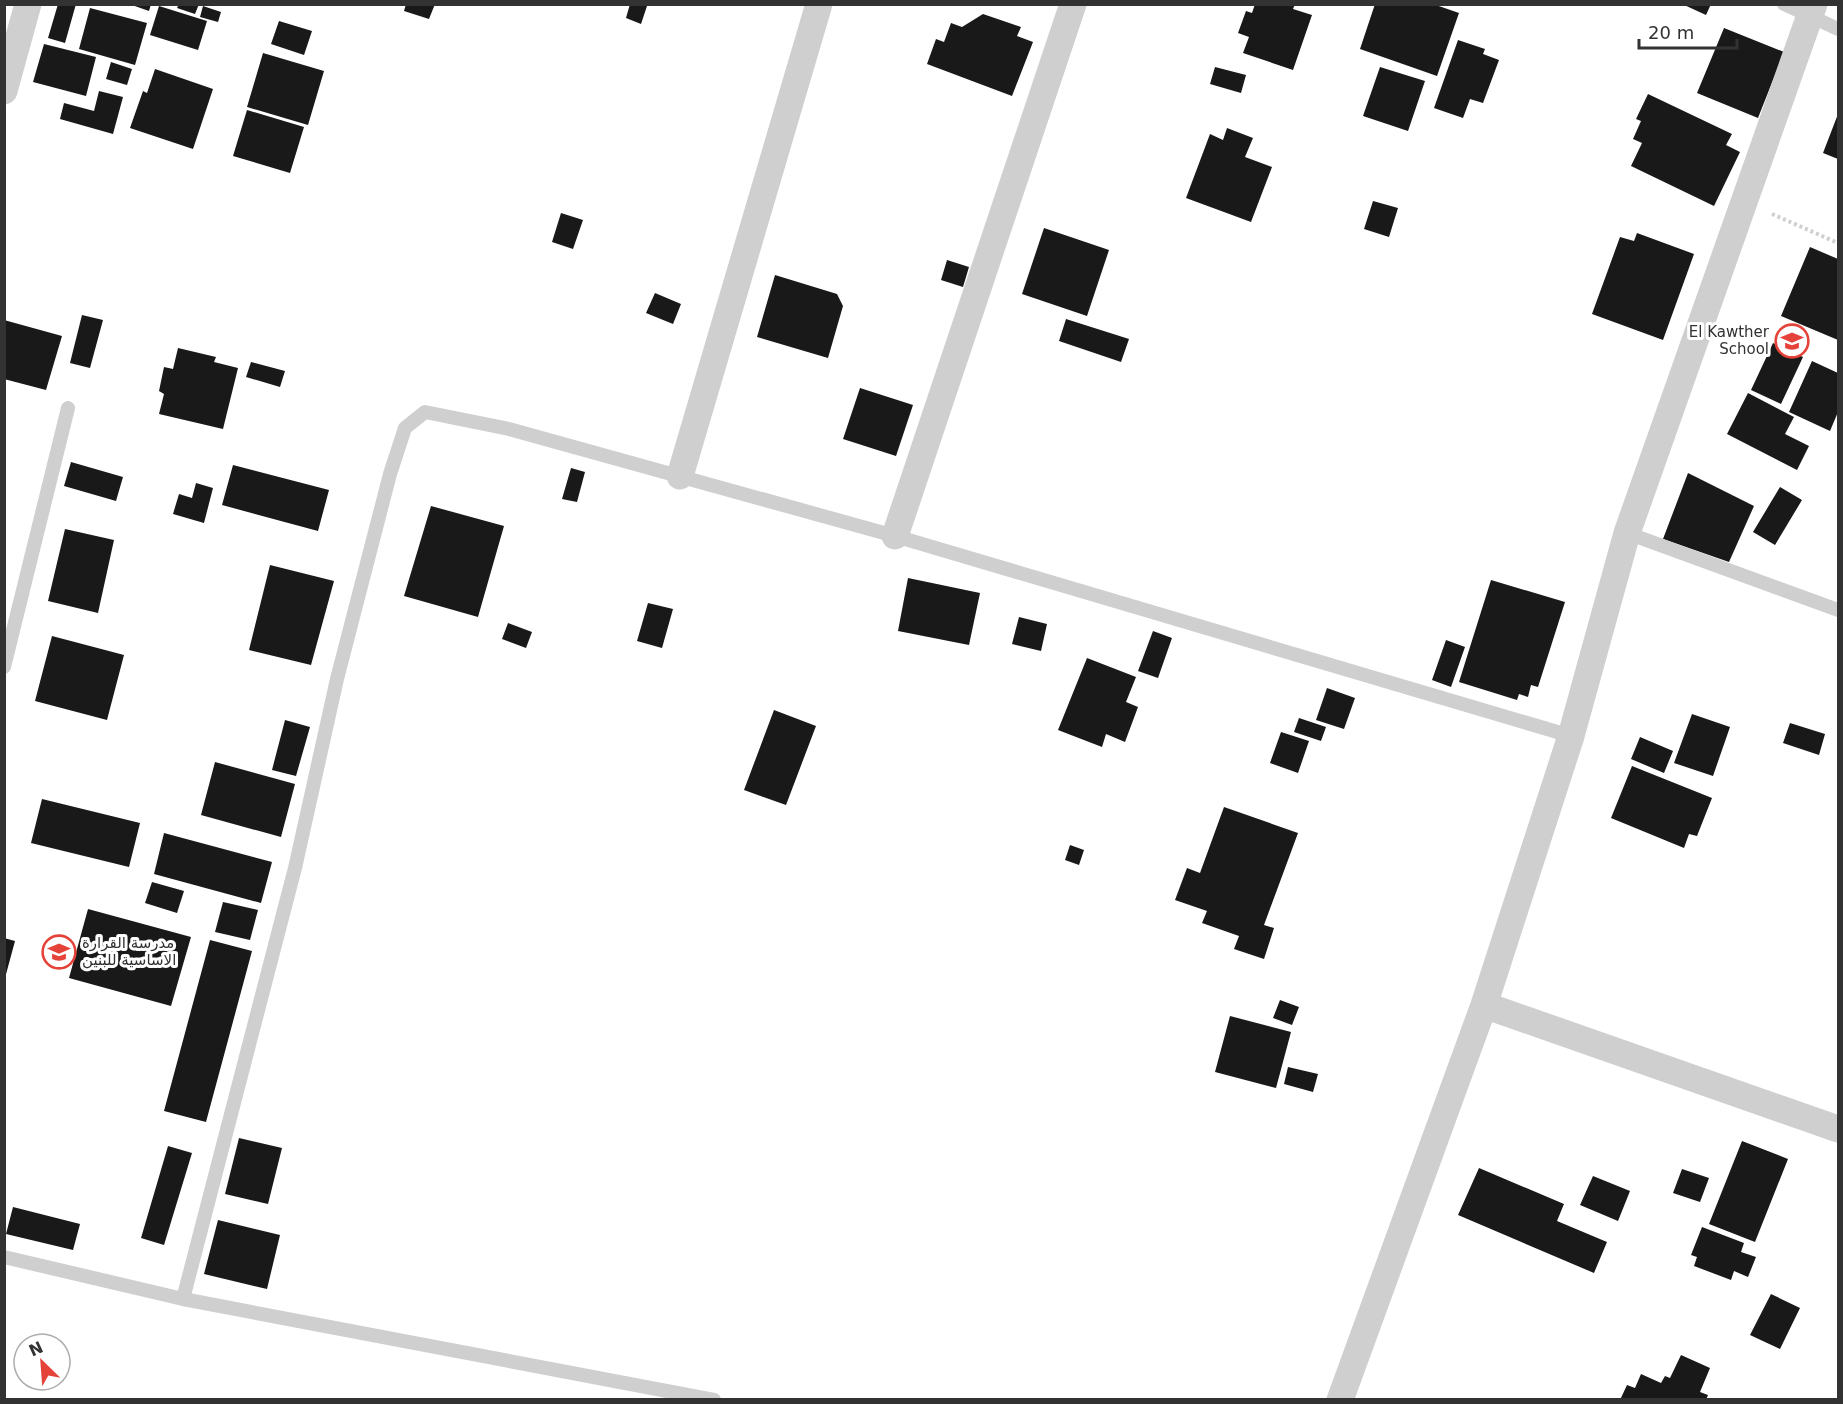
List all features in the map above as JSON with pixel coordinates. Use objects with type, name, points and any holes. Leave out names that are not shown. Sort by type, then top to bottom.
[{"type":"street","points":[[4,91],[28,4]]},
{"type":"street","points":[[680,476],[819,4]]},
{"type":"street","points":[[895,536],[1073,4]]},
{"type":"street","points":[[1340,1400],[1484,1005],[1571,736],[1628,533],[1812,10]]},
{"type":"street","points":[[1484,1005],[1839,1129]]},
{"type":"lane","points":[[1784,4],[1812,10],[1839,29]]},
{"type":"lane","points":[[4,667],[68,408]]},
{"type":"lane","points":[[183,1299],[295,868],[340,668],[390,474],[405,428],[425,412],[509,429],[895,536],[1571,736]]},
{"type":"lane","points":[[1628,533],[1839,610]]},
{"type":"lane","points":[[4,1257],[183,1299],[714,1400]]},
{"type":"path","points":[[1744,202],[1839,243]]},
{"type":"building","points":[[58,4],[76,4],[65,43],[48,38]]},
{"type":"building","points":[[129,4],[151,4],[149,11]]},
{"type":"building","points":[[179,4],[199,4],[195,14],[177,8]]},
{"type":"building","points":[[406,4],[435,4],[429,19],[404,11]]},
{"type":"building","points":[[630,4],[647,6],[641,24],[626,18]]},
{"type":"building","points":[[1255,4],[1295,4],[1293,9],[1312,15],[1293,70],[1243,53],[1249,37],[1238,33],[1246,11],[1252,13]]},
{"type":"building","points":[[1375,4],[1433,4],[1459,13],[1437,76],[1360,49]]},
{"type":"building","points":[[1682,4],[1711,4],[1706,15]]},
{"type":"building","points":[[159,6],[207,21],[198,50],[150,35]]},
{"type":"building","points":[[203,6],[221,12],[218,22],[200,17]]},
{"type":"building","points":[[90,8],[147,23],[135,65],[79,49]]},
{"type":"building","points":[[983,14],[1021,27],[1017,36],[1033,42],[1012,96],[927,64],[936,39],[944,42],[951,23],[962,27]]},
{"type":"building","points":[[279,21],[312,31],[304,55],[271,44]]},
{"type":"building","points":[[1724,28],[1784,52],[1758,118],[1697,93]]},
{"type":"building","points":[[1458,40],[1485,49],[1483,54],[1499,60],[1483,103],[1470,99],[1463,118],[1434,108]]},
{"type":"building","points":[[44,44],[96,57],[86,96],[33,82]]},
{"type":"building","points":[[263,53],[324,71],[308,125],[247,107]]},
{"type":"building","points":[[111,62],[132,69],[127,85],[106,79]]},
{"type":"building","points":[[1215,67],[1246,75],[1241,93],[1210,84]]},
{"type":"building","points":[[1380,67],[1425,81],[1408,131],[1363,116]]},
{"type":"building","points":[[155,69],[213,89],[193,149],[130,128],[143,91],[147,93]]},
{"type":"building","points":[[99,91],[123,97],[113,134],[60,119],[64,103],[94,111]]},
{"type":"building","points":[[1648,94],[1732,134],[1726,145],[1740,152],[1714,206],[1631,166],[1642,143],[1633,139],[1641,121],[1636,119]]},
{"type":"building","points":[[247,110],[304,127],[290,173],[233,156]]},
{"type":"building","points":[[1838,114],[1838,159],[1823,153]]},
{"type":"building","points":[[1227,128],[1253,138],[1245,157],[1272,167],[1251,222],[1186,198],[1210,134],[1223,140]]},
{"type":"building","points":[[1373,201],[1398,208],[1389,237],[1364,229]]},
{"type":"building","points":[[561,213],[583,220],[573,249],[552,242]]},
{"type":"building","points":[[1044,228],[1109,250],[1087,316],[1022,294]]},
{"type":"building","points":[[1637,233],[1694,254],[1663,340],[1592,314],[1620,237],[1634,241]]},
{"type":"building","points":[[1810,247],[1838,259],[1838,340],[1781,316]]},
{"type":"building","points":[[947,260],[969,267],[963,287],[941,280]]},
{"type":"building","points":[[775,275],[837,294],[843,306],[828,358],[757,337]]},
{"type":"building","points":[[655,293],[681,304],[673,324],[646,313]]},
{"type":"building","points":[[82,315],[103,320],[90,368],[70,363]]},
{"type":"building","points":[[1066,319],[1129,339],[1121,362],[1059,341]]},
{"type":"building","points":[[4,320],[62,336],[46,390],[4,379]]},
{"type":"building","points":[[1773,343],[1803,357],[1781,404],[1751,390]]},
{"type":"building","points":[[178,348],[216,357],[214,362],[238,368],[223,429],[159,414],[164,394],[159,391],[164,367],[173,369]]},
{"type":"building","points":[[1812,361],[1838,373],[1838,412],[1830,431],[1789,412]]},
{"type":"building","points":[[251,362],[285,371],[280,387],[246,377]]},
{"type":"building","points":[[860,388],[913,405],[896,456],[843,439]]},
{"type":"building","points":[[1748,393],[1794,417],[1785,434],[1809,446],[1797,470],[1727,434]]},
{"type":"building","points":[[71,462],[123,477],[116,501],[64,486]]},
{"type":"building","points":[[233,465],[329,490],[318,531],[222,505]]},
{"type":"building","points":[[571,468],[585,472],[577,502],[562,499]]},
{"type":"building","points":[[1688,473],[1754,506],[1729,562],[1663,539]]},
{"type":"building","points":[[196,483],[213,488],[204,523],[173,514],[179,494],[192,498]]},
{"type":"building","points":[[1780,487],[1802,500],[1775,545],[1753,532]]},
{"type":"building","points":[[431,506],[504,526],[478,617],[404,596]]},
{"type":"building","points":[[65,529],[114,540],[98,613],[48,601]]},
{"type":"building","points":[[270,565],[334,581],[311,665],[249,650]]},
{"type":"building","points":[[908,578],[980,593],[969,645],[898,631]]},
{"type":"building","points":[[1491,580],[1565,602],[1538,687],[1531,685],[1528,697],[1519,694],[1517,700],[1459,682]]},
{"type":"building","points":[[648,603],[673,609],[662,648],[637,641]]},
{"type":"building","points":[[1019,617],[1047,624],[1041,651],[1012,644]]},
{"type":"building","points":[[508,623],[532,632],[526,648],[502,639]]},
{"type":"building","points":[[1153,631],[1172,638],[1158,678],[1138,671]]},
{"type":"building","points":[[52,636],[124,655],[107,720],[35,701]]},
{"type":"building","points":[[1446,640],[1465,647],[1451,687],[1432,680]]},
{"type":"building","points":[[1087,658],[1136,677],[1126,702],[1138,707],[1125,742],[1106,734],[1102,747],[1058,730]]},
{"type":"building","points":[[1327,688],[1355,698],[1344,729],[1316,720]]},
{"type":"building","points":[[774,710],[816,726],[786,805],[744,790]]},
{"type":"building","points":[[1692,714],[1730,727],[1713,776],[1674,763]]},
{"type":"building","points":[[1299,718],[1326,727],[1321,741],[1294,732]]},
{"type":"building","points":[[285,720],[310,727],[296,776],[272,770]]},
{"type":"building","points":[[1790,723],[1825,734],[1819,755],[1783,743]]},
{"type":"building","points":[[1281,732],[1309,741],[1298,773],[1270,763]]},
{"type":"building","points":[[1640,737],[1673,751],[1664,773],[1631,759]]},
{"type":"building","points":[[215,762],[295,784],[281,837],[201,815]]},
{"type":"building","points":[[1632,766],[1712,798],[1697,836],[1689,834],[1684,848],[1611,818]]},
{"type":"building","points":[[42,799],[140,823],[129,867],[31,843]]},
{"type":"building","points":[[1224,807],[1298,833],[1264,925],[1274,928],[1264,959],[1234,949],[1239,936],[1202,923],[1207,911],[1175,900],[1187,868],[1200,873]]},
{"type":"building","points":[[164,833],[272,862],[261,903],[154,874]]},
{"type":"building","points":[[1070,845],[1084,850],[1079,865],[1065,860]]},
{"type":"building","points":[[152,882],[184,891],[177,913],[145,903]]},
{"type":"building","points":[[223,902],[258,910],[250,940],[215,932]]},
{"type":"building","points":[[88,909],[191,937],[171,1006],[69,978]]},
{"type":"building","points":[[4,938],[15,941],[5,978],[4,977]]},
{"type":"building","points":[[210,940],[252,951],[206,1122],[164,1111]]},
{"type":"building","points":[[1280,1000],[1299,1007],[1292,1025],[1273,1018]]},
{"type":"building","points":[[1230,1016],[1291,1032],[1276,1088],[1215,1072]]},
{"type":"building","points":[[1288,1067],[1318,1074],[1313,1092],[1284,1084]]},
{"type":"building","points":[[239,1138],[282,1148],[268,1204],[225,1194]]},
{"type":"building","points":[[1742,1141],[1788,1159],[1755,1242],[1709,1224]]},
{"type":"building","points":[[168,1146],[192,1153],[164,1245],[141,1238]]},
{"type":"building","points":[[1479,1168],[1564,1204],[1557,1221],[1607,1242],[1594,1273],[1458,1215]]},
{"type":"building","points":[[1682,1169],[1709,1178],[1700,1202],[1673,1193]]},
{"type":"building","points":[[1593,1176],[1630,1191],[1618,1221],[1580,1205]]},
{"type":"building","points":[[13,1207],[80,1224],[73,1250],[6,1234]]},
{"type":"building","points":[[218,1220],[280,1235],[267,1289],[204,1274]]},
{"type":"building","points":[[1702,1227],[1744,1243],[1741,1252],[1756,1257],[1748,1277],[1734,1271],[1731,1280],[1694,1266],[1697,1257],[1691,1255]]},
{"type":"building","points":[[1771,1294],[1800,1308],[1780,1349],[1750,1335]]},
{"type":"building","points":[[1681,1355],[1710,1368],[1700,1392],[1708,1395],[1706,1400],[1620,1400],[1627,1385],[1635,1388],[1641,1374],[1661,1383],[1665,1376],[1670,1378]]},
{"type":"place","name":"El Kawther School","points":[[1792,341]]},
{"type":"place","name":"مدرسة القرارة الاساسية للبنين","points":[[59,952]]}]
